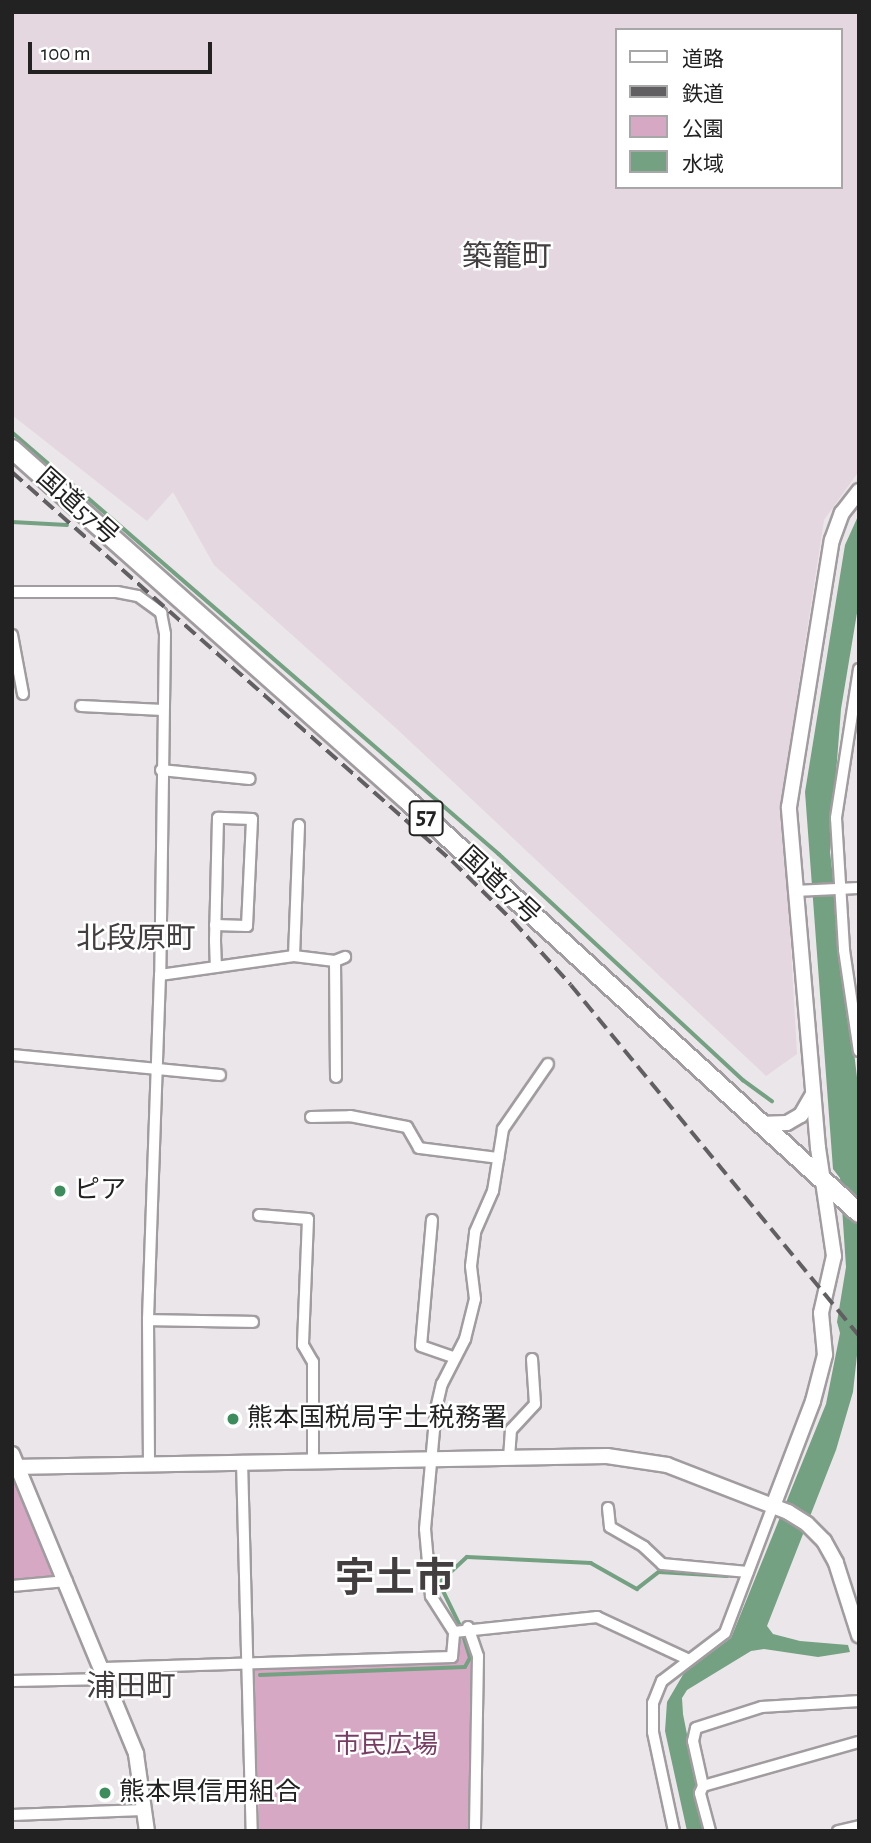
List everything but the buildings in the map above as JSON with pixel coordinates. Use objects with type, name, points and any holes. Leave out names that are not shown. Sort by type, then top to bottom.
[{"type":"highway","name":"国道57号","points":[[12,449],[407,800],[859,1213]]},
{"type":"street","points":[[674,1831],[653,1732],[653,1703],[662,1681],[687,1659],[725,1633],[813,1401],[825,1355],[821,1313],[834,1256],[829,1187],[813,1094],[799,891],[789,807],[810,660],[832,540],[842,513],[859,491]]},
{"type":"street","points":[[12,592],[117,592],[138,596],[161,613],[163,710],[160,975],[148,1320],[149,1465]]},
{"type":"street","points":[[12,635],[23,694]]},
{"type":"street","points":[[859,669],[836,818],[838,887],[859,1051]]},
{"type":"street","points":[[81,706],[163,710]]},
{"type":"street","points":[[161,770],[250,779]]},
{"type":"street","points":[[215,925],[247,926],[252,819],[218,818],[215,925],[216,967]]},
{"type":"street","points":[[294,956],[299,825]]},
{"type":"street","points":[[799,891],[859,888]]},
{"type":"street","points":[[160,975],[294,956],[340,959],[336,1077]]},
{"type":"street","points":[[12,1055],[156,1071],[220,1074]]},
{"type":"street","points":[[12,1681],[246,1665],[452,1657],[454,1632],[431,1596],[425,1529],[431,1459],[442,1384],[455,1358],[475,1299],[471,1266],[475,1232],[493,1191],[503,1129],[548,1064]]},
{"type":"street","points":[[759,1124],[788,1124],[801,1115],[813,1094]]},
{"type":"street","points":[[311,1117],[350,1116],[407,1127],[419,1148],[498,1158]]},
{"type":"street","points":[[259,1215],[308,1219],[303,1345],[313,1362],[313,1460]]},
{"type":"street","points":[[432,1220],[421,1346],[455,1358]]},
{"type":"street","points":[[148,1320],[253,1322]]},
{"type":"street","points":[[509,1458],[511,1430],[535,1404],[532,1359]]},
{"type":"street","points":[[147,1831],[136,1754],[106,1673],[14,1462],[149,1465],[242,1461],[509,1458],[640,1460],[689,1472],[789,1512],[807,1524],[824,1541],[836,1563],[859,1635]]},
{"type":"street","points":[[242,1461],[252,1831]]},
{"type":"street","points":[[608,1508],[610,1527],[662,1564],[748,1572]]},
{"type":"street","points":[[12,1586],[67,1580]]},
{"type":"street","points":[[454,1632],[468,1627],[597,1617],[687,1659]]},
{"type":"street","points":[[468,1627],[478,1656],[475,1831]]},
{"type":"street","points":[[710,1831],[700,1793],[703,1786],[693,1741],[696,1728],[762,1707],[859,1701]]},
{"type":"street","points":[[703,1786],[859,1742]]},
{"type":"street","points":[[12,1815],[143,1810]]},
{"type":"street","points":[[838,1831],[859,1826]]},
{"type":"shaded area","points":[[12,12],[859,12],[859,471],[824,520],[782,794],[797,1054],[766,1076],[398,730],[214,565],[173,492],[147,521],[12,415]]},
{"type":"green space","points":[[12,1467],[67,1581],[12,1586]]},
{"type":"green space","name":"市民広場","points":[[463,1638],[469,1642],[473,1660],[470,1831],[259,1831],[254,1668],[454,1659],[457,1642]]},
{"type":"water","points":[[859,514],[859,601],[841,709],[830,852],[859,1094],[859,1337],[853,1392],[836,1450],[767,1626],[773,1634],[800,1641],[848,1645],[850,1652],[818,1657],[764,1649],[751,1651],[687,1690],[682,1698],[683,1714],[706,1831],[687,1831],[665,1731],[667,1702],[684,1673],[731,1638],[826,1404],[840,1333],[837,1322],[846,1267],[840,1178],[833,1169],[805,792],[845,545]]},
{"type":"waterway","points":[[12,432],[499,854],[743,1080],[772,1101]]},
{"type":"waterway","points":[[12,522],[67,525]]},
{"type":"waterway","points":[[460,1626],[439,1583],[467,1557],[591,1563],[637,1589],[659,1572],[727,1576]]},
{"type":"waterway","points":[[260,1675],[465,1667],[470,1658],[464,1638]]},
{"type":"railway","points":[[12,472],[452,861],[513,921],[571,985],[859,1335]]},
{"type":"place","name":"ピア","points":[[60,1191]]},
{"type":"place","name":"熊本国税局宇土税務署","points":[[233,1419]]},
{"type":"place","name":"熊本県信用組合","points":[[105,1793]]},
{"type":"district","name":"築籠町","points":[[507,257]]},
{"type":"district","name":"北段原町","points":[[136,939]]},
{"type":"district","name":"宇土市","points":[[395,1579]]},
{"type":"district","name":"浦田町","points":[[131,1687]]}]
